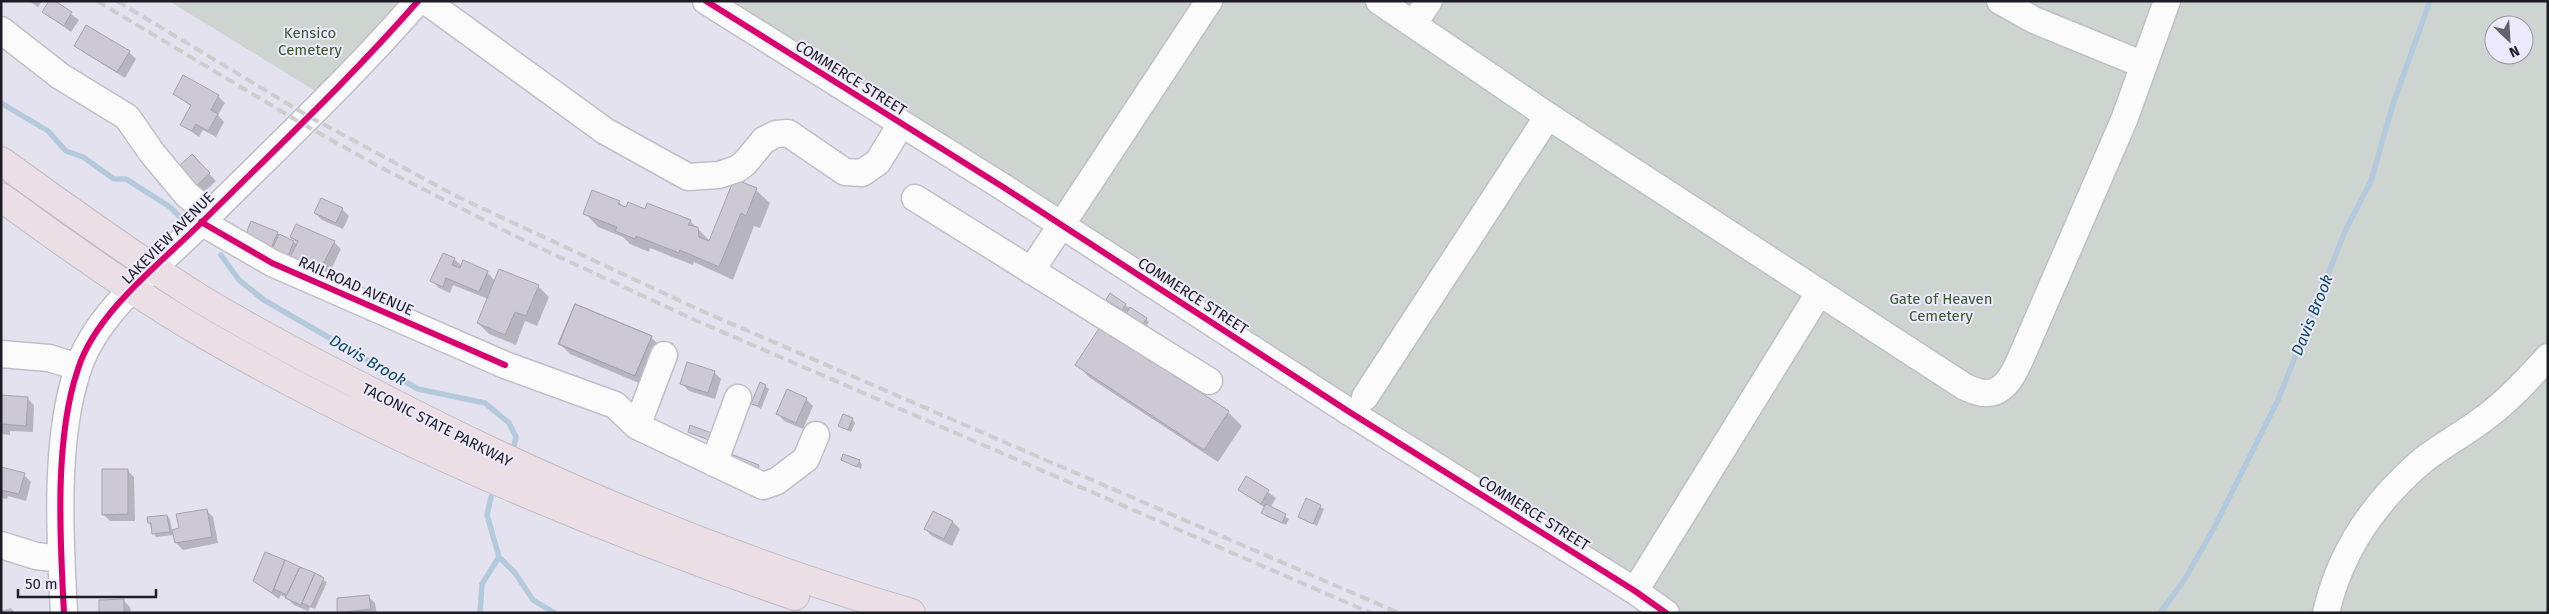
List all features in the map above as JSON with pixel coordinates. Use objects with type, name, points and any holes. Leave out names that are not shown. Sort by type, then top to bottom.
[{"type":"highway","name":"TACONIC STATE PARKWAY","points":[[1,161],[154,269],[212,306],[321,366],[437,426],[558,484],[743,558],[911,613]]},
{"type":"highway","name":"TACONIC STATE PARKWAY","points":[[1,197],[133,289],[257,364],[316,395],[462,464],[682,556],[846,613]]},
{"type":"street","name":"LAKEVIEW AVENUE","points":[[64,613],[61,559],[64,444],[72,388],[78,367],[88,346],[101,326],[133,289],[390,34],[418,1]]},
{"type":"street","points":[[426,1],[605,131],[688,177],[719,175],[737,169],[745,163],[764,140],[776,134],[788,133],[846,172],[862,174],[878,162],[901,124]]},
{"type":"street","name":"COMMERCE STREET","points":[[706,1],[1002,187],[1351,413],[1635,591],[1666,613]]},
{"type":"street","points":[[1031,271],[1209,1]]},
{"type":"street","points":[[1379,1],[1414,23],[1548,116],[1819,293],[1965,387],[1984,393],[2001,388],[2012,377],[2114,144],[2167,1]]},
{"type":"street","points":[[1414,23],[1429,1]]},
{"type":"street","points":[[2000,1],[2034,20],[2144,65]]},
{"type":"street","name":"RAILROAD AVENUE","points":[[1,30],[60,76],[128,116],[164,167],[206,218],[272,263],[505,365],[615,405],[637,426],[763,486],[777,481],[806,459],[816,435]]},
{"type":"street","points":[[1365,397],[1548,116]]},
{"type":"street","points":[[915,198],[1209,381]]},
{"type":"street","points":[[1635,591],[1819,293]]},
{"type":"street","points":[[1,354],[50,358],[78,367]]},
{"type":"street","points":[[637,426],[664,355]]},
{"type":"street","points":[[2326,613],[2331,590],[2363,524],[2387,495],[2422,461],[2482,420],[2521,388],[2548,357]]},
{"type":"street","points":[[714,463],[738,398]]},
{"type":"street","points":[[1,545],[36,556],[61,559]]},
{"type":"green space","name":"Kensico Cemetery","points":[[169,1],[403,1],[317,92]]},
{"type":"green space","name":"Gate of Heaven Cemetery","points":[[724,1],[2548,1],[2548,613],[1680,613],[1657,595]]},
{"type":"building","points":[[49,1],[55,1],[72,12],[64,26],[42,12]]},
{"type":"building","points":[[86,25],[130,51],[117,72],[74,46]]},
{"type":"building","points":[[183,75],[219,95],[211,110],[218,114],[208,131],[196,124],[192,131],[180,125],[191,105],[173,94]]},
{"type":"building","points":[[192,154],[210,173],[193,189],[175,170]]},
{"type":"building","points":[[734,179],[757,188],[746,216],[741,213],[719,267],[680,250],[679,253],[636,236],[635,239],[615,231],[617,227],[583,214],[592,190],[620,201],[618,204],[626,207],[628,202],[645,209],[647,203],[691,220],[688,225],[698,227],[699,237],[709,241]]},
{"type":"building","points":[[321,198],[343,208],[336,223],[314,213]]},
{"type":"building","points":[[251,221],[278,232],[270,250],[244,239]]},
{"type":"building","points":[[296,224],[335,241],[320,270],[291,256],[298,241],[290,237]]},
{"type":"building","points":[[279,234],[294,241],[288,256],[272,249]]},
{"type":"building","points":[[443,253],[455,258],[452,265],[460,268],[463,260],[488,271],[479,292],[446,278],[443,287],[430,281]]},
{"type":"building","points":[[499,269],[539,285],[526,316],[515,312],[505,335],[477,323]]},
{"type":"building","points":[[1110,293],[1126,304],[1122,310],[1106,300]]},
{"type":"building","points":[[575,304],[652,336],[635,376],[559,344]]},
{"type":"building","points":[[575,304],[652,336],[635,376],[558,344]]},
{"type":"building","points":[[1130,307],[1147,318],[1143,324],[1126,314]]},
{"type":"building","points":[[1100,327],[1229,411],[1204,450],[1075,365]]},
{"type":"building","points":[[687,362],[715,371],[708,393],[680,384]]},
{"type":"building","points":[[760,382],[766,385],[758,406],[751,404]]},
{"type":"building","points":[[787,389],[807,398],[796,423],[776,414]]},
{"type":"building","points":[[1,395],[28,397],[26,426],[3,424],[1,428]]},
{"type":"building","points":[[843,414],[853,418],[848,430],[838,426]]},
{"type":"building","points":[[690,425],[714,434],[711,441],[688,432]]},
{"type":"building","points":[[728,453],[759,465],[757,471],[726,459]]},
{"type":"building","points":[[843,454],[860,460],[857,467],[841,460]]},
{"type":"building","points":[[1,467],[25,473],[19,494],[1,490]]},
{"type":"building","points":[[102,469],[128,469],[128,514],[102,515]]},
{"type":"building","points":[[1246,476],[1269,490],[1261,504],[1238,490]]},
{"type":"building","points":[[1306,498],[1321,505],[1313,524],[1298,517]]},
{"type":"building","points":[[1266,504],[1286,514],[1282,523],[1261,513]]},
{"type":"building","points":[[207,509],[212,537],[175,543],[172,530],[179,528],[176,514]]},
{"type":"building","points":[[933,511],[953,521],[944,539],[924,529]]},
{"type":"building","points":[[167,515],[170,532],[152,534],[151,523],[148,523],[147,517]]},
{"type":"building","points":[[265,552],[285,560],[272,593],[253,581]]},
{"type":"building","points":[[285,560],[300,567],[287,595],[274,589]]},
{"type":"building","points":[[300,567],[315,573],[301,605],[285,598]]},
{"type":"building","points":[[315,573],[324,578],[311,607],[302,603]]},
{"type":"building","points":[[369,595],[371,609],[337,613],[337,598]]},
{"type":"building","points":[[124,599],[124,613],[99,613],[99,600]]},
{"type":"waterway","name":"Davis Brook","points":[[2160,613],[2183,582],[2214,528],[2278,400],[2346,229],[2371,181],[2393,104],[2430,1]]},
{"type":"waterway","name":"Davis Brook","points":[[1,103],[48,131],[66,151],[83,157],[114,179],[126,179],[170,207],[180,217]]},
{"type":"waterway","name":"Davis Brook","points":[[221,255],[239,280],[264,300],[418,389],[485,403],[509,423],[516,437],[514,446]]},
{"type":"waterway","name":"Davis Brook","points":[[491,497],[487,515],[499,557],[515,573],[533,600],[555,613]]},
{"type":"waterway","points":[[480,613],[482,584],[499,557]]},
{"type":"railway","points":[[97,1],[301,123],[376,165],[525,241],[697,321],[1371,613]]},
{"type":"railway","points":[[117,1],[308,116],[458,197],[702,311],[1399,613]]},
{"type":"cycle path","points":[[64,613],[60,522],[62,457],[70,397],[78,369],[87,348],[99,328],[131,290],[311,114],[418,1]]},
{"type":"cycle path","points":[[706,1],[1003,187],[1351,413],[1635,591],[1666,613]]},
{"type":"cycle path","points":[[201,222],[272,263],[505,365]]}]
